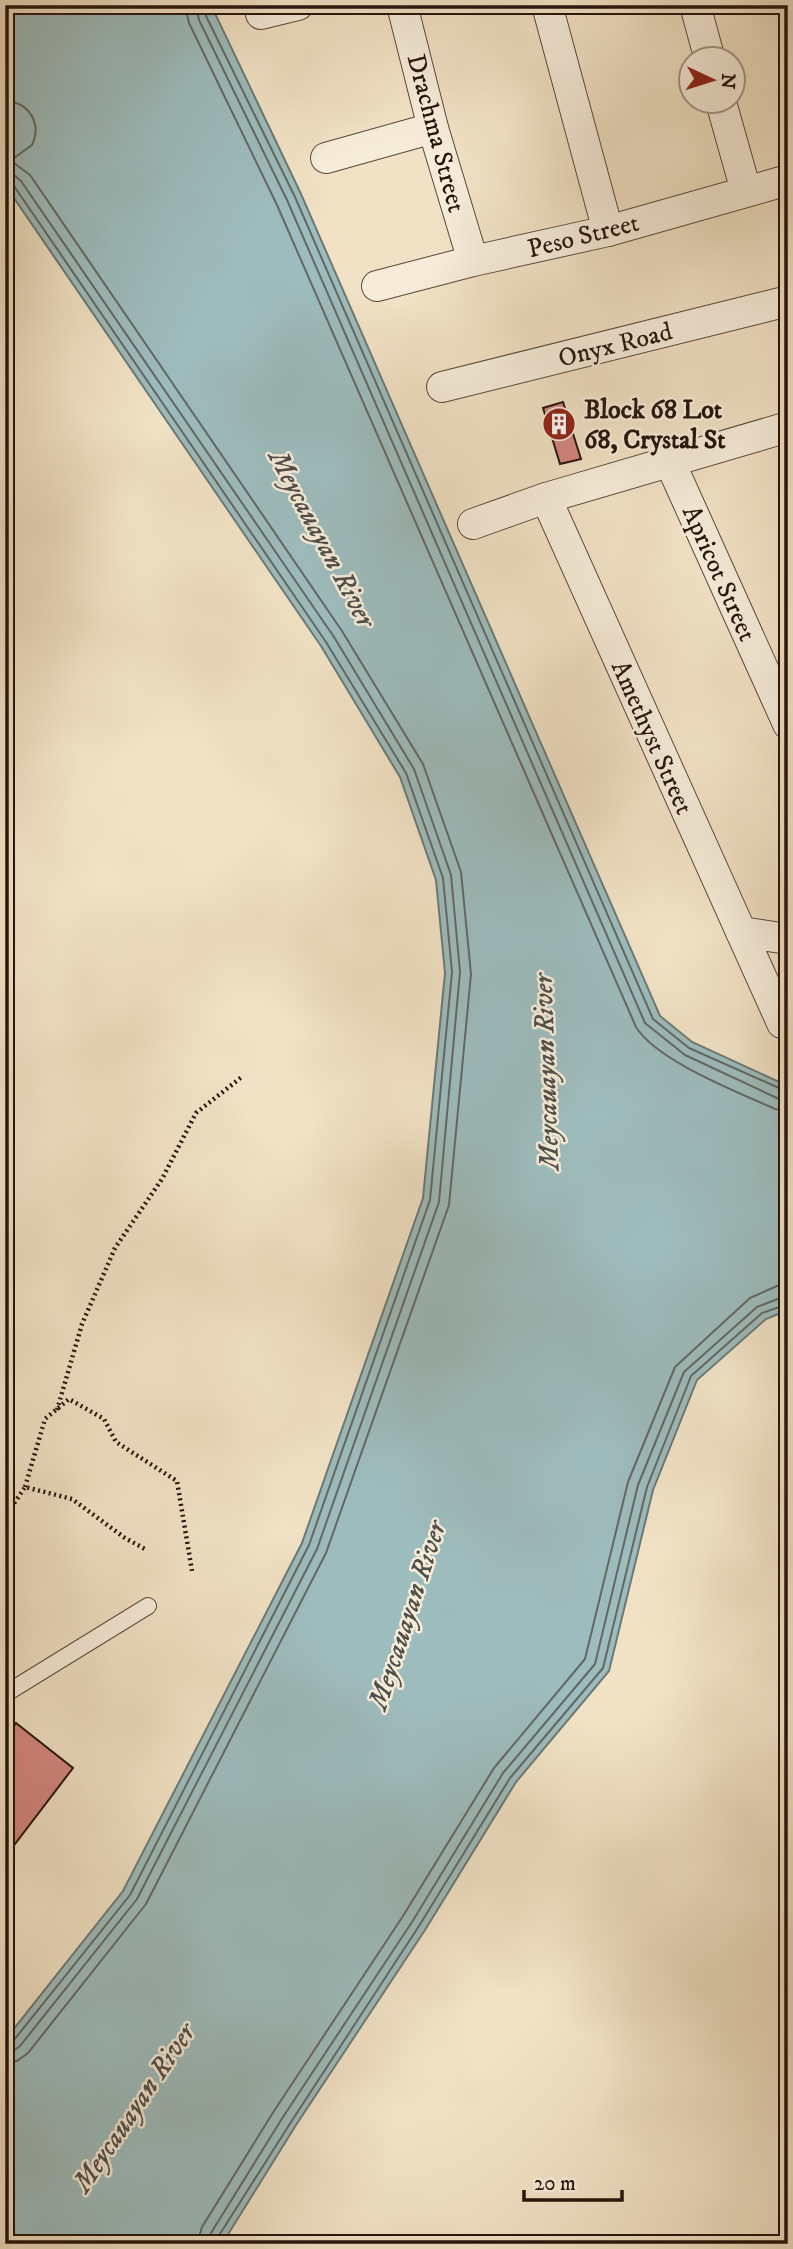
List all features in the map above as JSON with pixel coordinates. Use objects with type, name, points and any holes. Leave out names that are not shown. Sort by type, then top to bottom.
[{"type":"street","points":[[261,14],[298,5]]},
{"type":"street","name":"Drachma Street","points":[[402,5],[433,128],[473,261]]},
{"type":"street","points":[[547,5],[608,231]]},
{"type":"street","points":[[695,5],[706,46]]},
{"type":"street","points":[[725,116],[746,191]]},
{"type":"street","points":[[326,158],[433,128]]},
{"type":"street","name":"Peso Street","points":[[377,286],[608,231],[788,180]]},
{"type":"street","name":"Onyx Road","points":[[442,387],[788,301]]},
{"type":"street","points":[[473,524],[669,460],[788,427]]},
{"type":"street","name":"Apricot Street","points":[[669,460],[788,724]]},
{"type":"street","name":"Amethyst Street","points":[[546,498],[782,1023]]},
{"type":"street","points":[[741,932],[788,939]]},
{"type":"lane","points":[[5,1694],[148,1605]]},
{"type":"path","points":[[57,1410],[82,1324],[115,1248],[162,1179],[196,1113],[243,1076]]},
{"type":"path","points":[[5,1517],[25,1487],[45,1419],[69,1399],[104,1419],[116,1442],[177,1481],[192,1571]]},
{"type":"path","points":[[25,1487],[72,1499],[125,1538],[145,1549]]},
{"type":"water","name":"Meycauayan River","points":[[5,5],[211,5],[301,194],[660,1016],[692,1042],[788,1086],[788,1310],[766,1319],[697,1380],[653,1490],[609,1671],[516,1782],[425,1930],[296,2125],[222,2244],[5,2244],[5,2040],[123,1891],[302,1543],[423,1198],[445,973],[436,880],[400,777],[321,646],[5,185],[5,134],[10,130],[5,124]]},
{"type":"building","name":"Block 68 Lot 68, Crystal St","points":[[563,402],[581,459],[560,464],[543,408]]},
{"type":"building","points":[[16,1723],[73,1768],[5,1857],[5,1738]]},
{"type":"place","name":"Block 68 Lot 68, Crystal St","points":[[559,424]]}]
